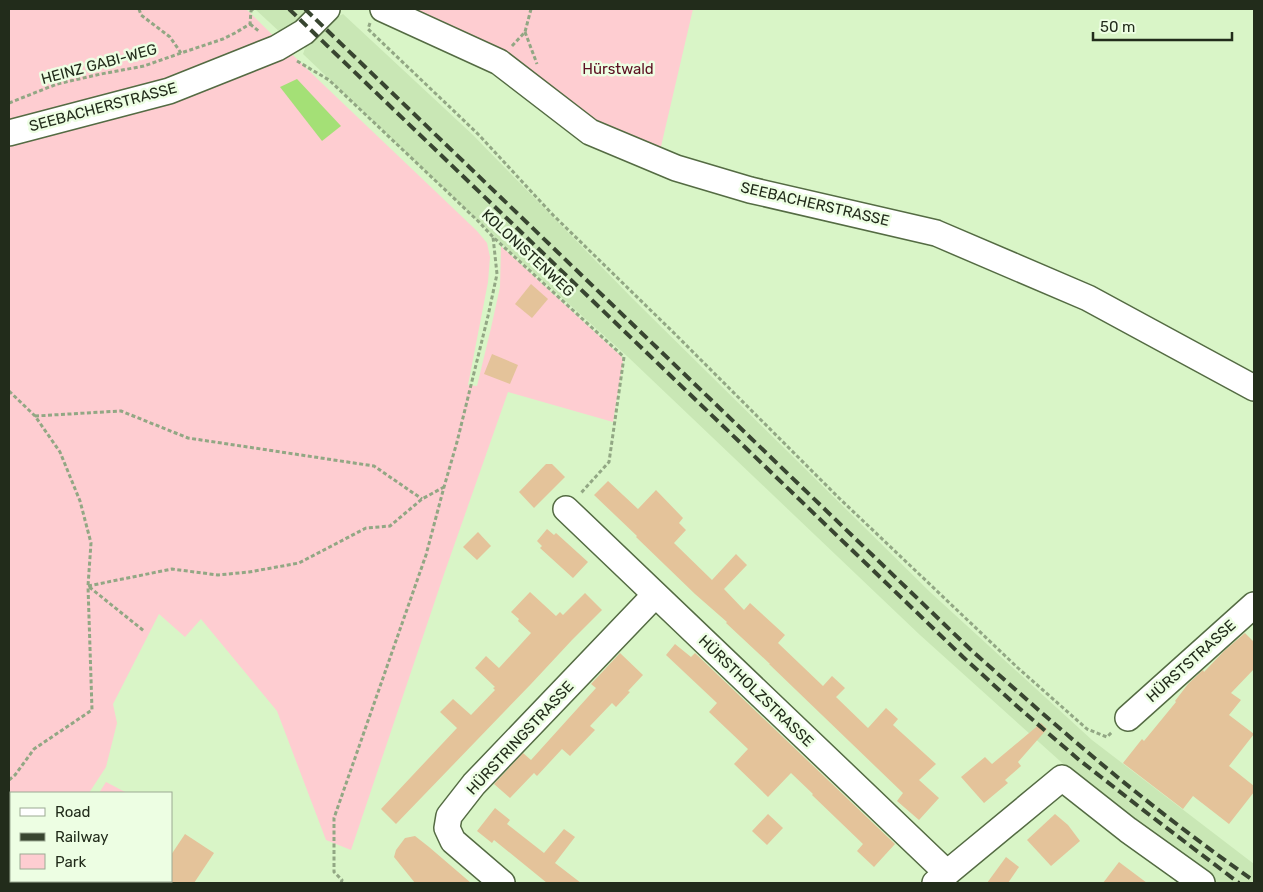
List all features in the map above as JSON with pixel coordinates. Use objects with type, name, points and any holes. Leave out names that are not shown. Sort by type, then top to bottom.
[{"type":"street","name":"SEEBACHERSTRASSE","points":[[9,133],[169,91],[277,48],[304,32],[327,9]]},
{"type":"street","name":"SEEBACHERSTRASSE","points":[[378,12],[499,62],[590,132],[676,168],[750,190],[936,233],[1088,298],[1254,388]]},
{"type":"street","name":"HÜRSTHOLZSTRASSE","points":[[566,509],[941,878]]},
{"type":"street","name":"HÜRSTRINGSTRASSE","points":[[502,883],[453,841],[447,828],[450,816],[474,784],[655,595]]},
{"type":"street","name":"HÜRSTSTRASSE","points":[[1128,718],[1254,605]]},
{"type":"street","points":[[941,878],[1062,778],[1128,830],[1202,883]]},
{"type":"path","points":[[140,9],[141,15],[170,37],[181,52]]},
{"type":"path","name":"HEINZ GABI-WEG","points":[[9,103],[58,84],[144,66],[223,39],[250,24],[251,11],[253,9]]},
{"type":"path","points":[[499,62],[525,32],[531,9]]},
{"type":"path","points":[[378,12],[368,29],[479,135],[553,215],[839,498],[1018,668],[1088,729],[1107,737],[1128,718]]},
{"type":"path","name":"KOLONISTENWEG","points":[[293,60],[329,80],[493,237],[624,357],[609,462],[566,509]]},
{"type":"path","points":[[342,882],[334,872],[334,818],[426,555],[460,433],[497,274],[493,237]]},
{"type":"path","points":[[9,391],[35,416],[60,452],[80,501],[91,543],[88,586],[92,710],[34,749],[15,775],[9,780]]},
{"type":"path","points":[[35,416],[121,411],[188,438],[374,466],[422,499]]},
{"type":"path","points":[[88,586],[172,569],[218,575],[249,572],[299,563],[366,528],[390,526],[422,499],[444,487]]},
{"type":"path","points":[[88,586],[144,631]]},
{"type":"shaded area","points":[[255,9],[315,9],[282,34]]},
{"type":"shaded area","points":[[343,14],[473,135],[632,298],[930,592],[1092,740],[1254,864],[1254,883],[1212,883],[1070,770],[920,635],[628,357],[501,243],[303,54],[309,37]]},
{"type":"shaded area","points":[[297,79],[341,126],[322,141],[280,87]]},
{"type":"green space","points":[[9,9],[246,9],[477,231],[487,243],[490,257],[488,282],[468,385],[477,386],[491,328],[500,287],[501,246],[621,356],[623,361],[613,422],[508,392],[351,850],[326,840],[277,711],[201,619],[185,637],[159,614],[113,704],[117,723],[106,767],[90,792],[10,792],[10,882],[30,882],[9,883]]},
{"type":"green space","name":"Hürstwald","points":[[404,9],[693,9],[659,155],[590,124]]},
{"type":"green space","points":[[106,782],[125,792],[100,792]]},
{"type":"green space","points":[[37,882],[140,882],[139,883]]},
{"type":"building","points":[[531,284],[548,299],[532,318],[515,304]]},
{"type":"building","points":[[492,354],[518,365],[510,384],[484,374]]},
{"type":"building","points":[[546,464],[552,464],[565,477],[534,508],[519,492]]},
{"type":"building","points":[[608,481],[638,509],[656,490],[683,518],[679,523],[686,530],[674,543],[712,580],[736,554],[747,565],[724,589],[744,610],[750,603],[785,635],[778,643],[823,686],[832,676],[845,688],[836,697],[868,728],[886,708],[898,719],[893,725],[936,764],[919,780],[939,798],[919,820],[897,801],[903,793],[594,495]]},
{"type":"building","points":[[547,529],[554,535],[556,533],[588,562],[573,578],[540,548],[542,546],[537,541]]},
{"type":"building","points":[[478,532],[491,546],[477,560],[463,547]]},
{"type":"building","points":[[530,592],[556,616],[560,612],[563,615],[585,593],[602,610],[396,824],[381,809],[457,728],[440,712],[453,699],[471,715],[495,690],[493,688],[495,687],[475,668],[486,656],[499,668],[531,633],[511,612]]},
{"type":"building","points":[[1245,633],[1254,642],[1254,669],[1231,693],[1241,700],[1229,715],[1254,734],[1229,766],[1254,786],[1254,792],[1229,824],[1193,796],[1183,809],[1123,763],[1142,739],[1144,741],[1188,684],[1203,670],[1204,672]]},
{"type":"building","points":[[675,644],[691,657],[695,653],[895,844],[874,867],[857,851],[863,844],[791,773],[768,797],[734,764],[748,749],[709,712],[717,703],[666,655]]},
{"type":"building","points":[[620,653],[643,675],[616,707],[612,703],[590,726],[595,730],[570,756],[562,749],[537,776],[534,773],[510,798],[494,784],[523,753],[531,760],[596,688],[591,684]]},
{"type":"building","points":[[1041,723],[1047,729],[1018,762],[1021,766],[1005,780],[1008,783],[984,803],[961,777],[985,757],[992,764]]},
{"type":"building","points":[[495,808],[510,820],[507,824],[544,853],[564,829],[575,837],[555,863],[581,883],[547,883],[494,840],[492,843],[477,831]]},
{"type":"building","points":[[768,814],[783,828],[767,845],[752,831]]},
{"type":"building","points":[[1055,814],[1068,825],[1080,841],[1051,866],[1027,840]]},
{"type":"building","points":[[185,834],[214,853],[194,883],[171,883],[172,854]]},
{"type":"building","points":[[415,836],[471,883],[415,883],[394,857],[396,850],[405,838]]},
{"type":"building","points":[[1006,857],[1019,867],[1008,883],[987,883]]},
{"type":"building","points":[[1119,862],[1147,883],[1103,883]]},
{"type":"railway","points":[[289,9],[963,657],[1078,759],[1239,883]]},
{"type":"railway","points":[[305,9],[970,649],[1126,784],[1189,834],[1254,881]]}]
